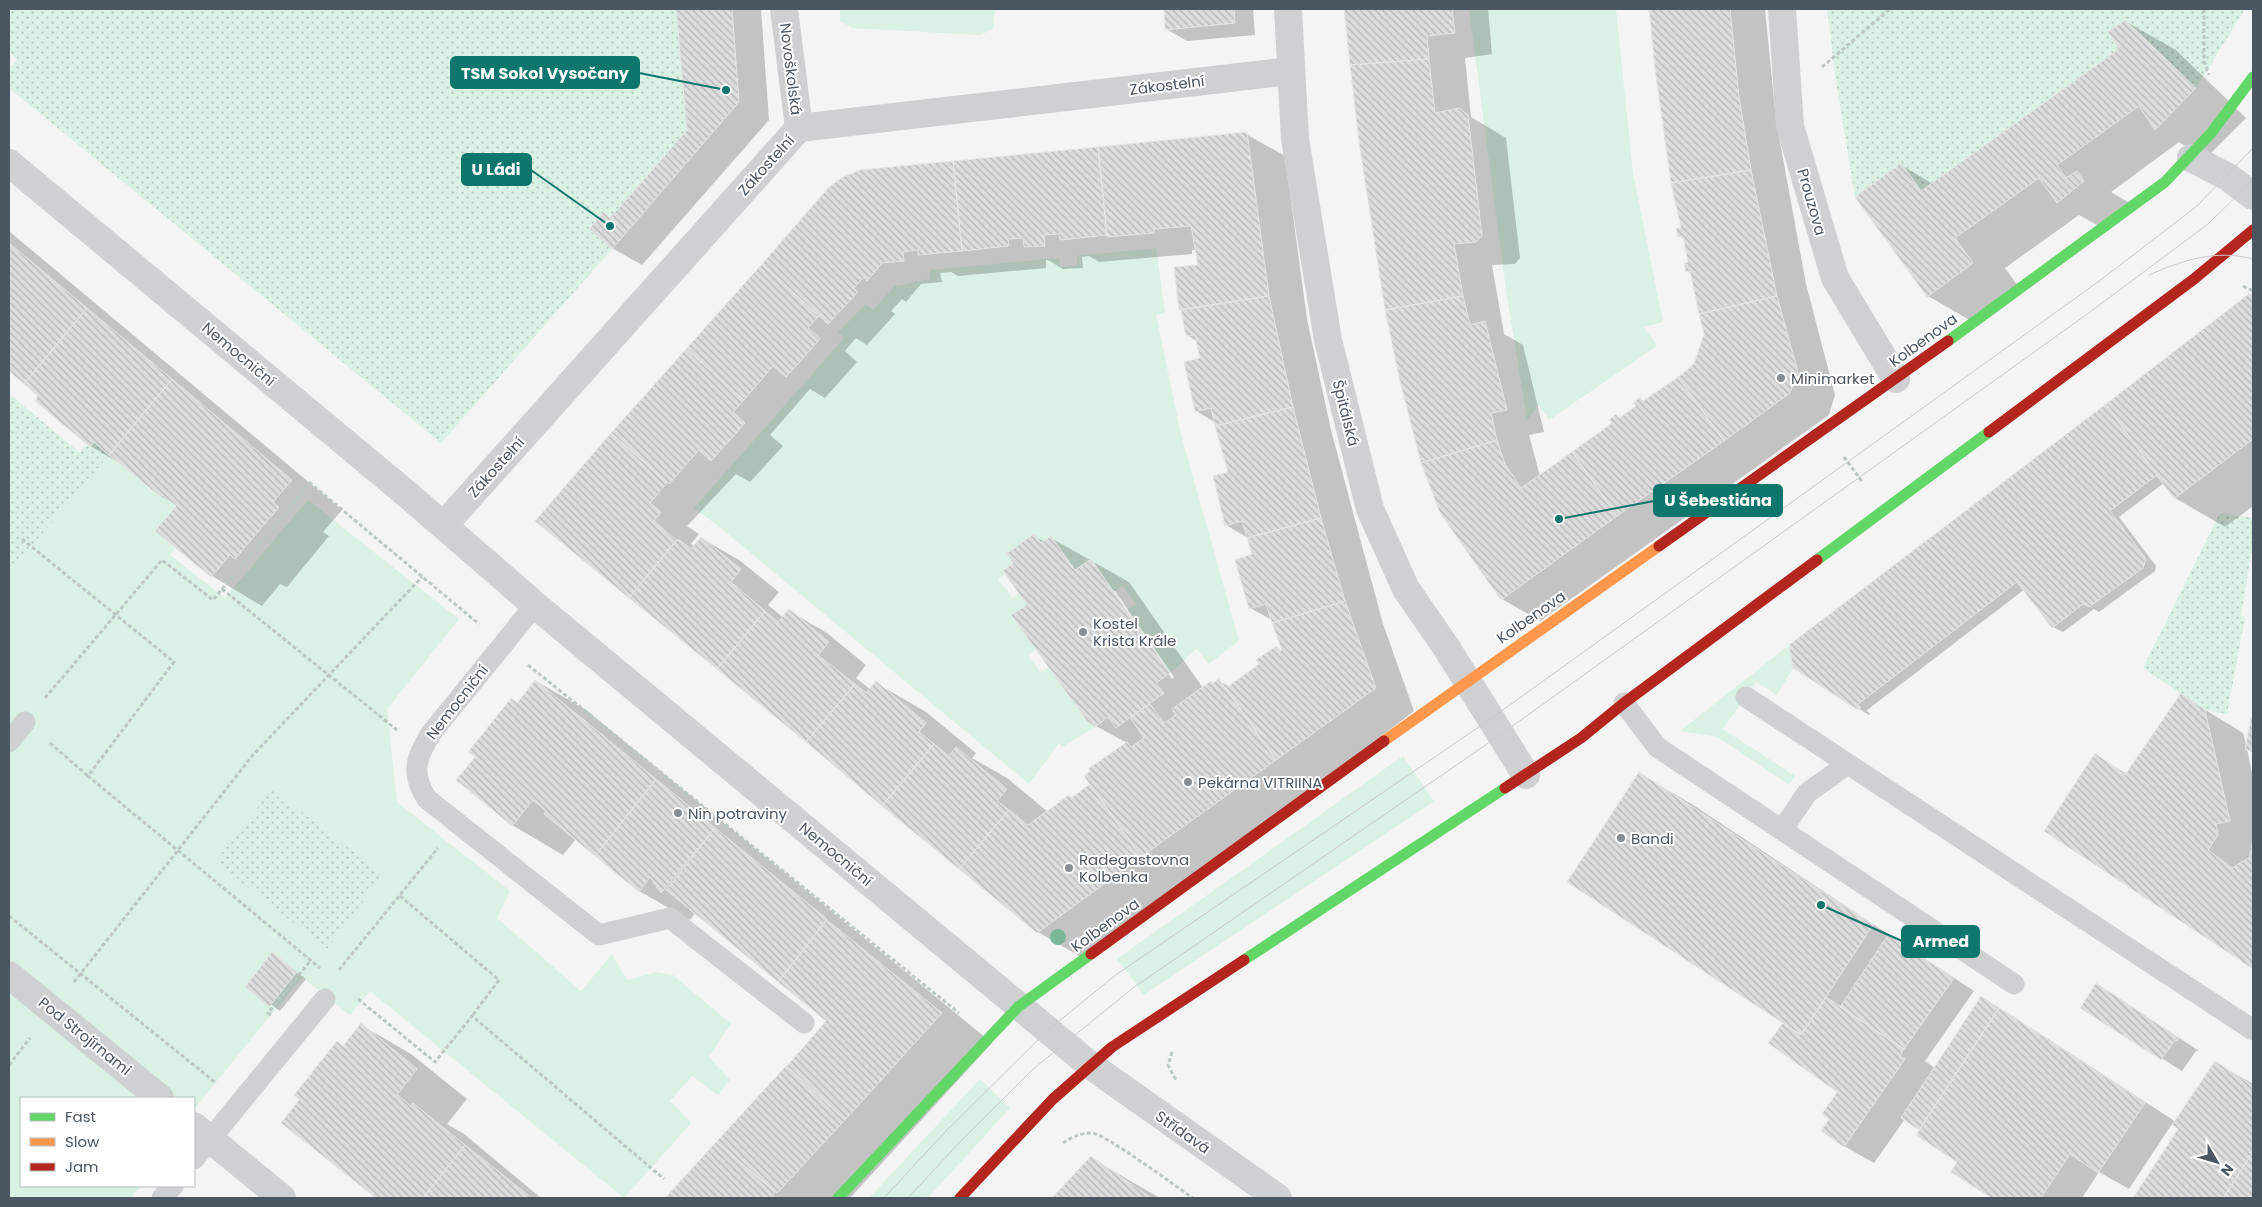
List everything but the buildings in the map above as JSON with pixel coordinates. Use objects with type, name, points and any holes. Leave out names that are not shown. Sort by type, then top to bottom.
[{"type":"main road","name":"Kolbenova","points":[[838,1198],[1019,1006],[1467,681],[1896,379],[2165,182],[2191,158],[2220,124],[2253,77]]},
{"type":"main road","points":[[960,1198],[1053,1099],[1090,1065],[1165,1011],[1580,738],[1624,703],[2194,279],[2253,230]]},
{"type":"street","name":"Novoškolská","points":[[784,9],[799,128]]},
{"type":"street","name":"Špitálská","points":[[1288,9],[1295,140],[1328,340],[1370,509],[1406,589],[1526,775]]},
{"type":"street","name":"Prouzova","points":[[1782,9],[1790,126],[1835,278],[1896,379]]},
{"type":"street","name":"Zákostelní","points":[[444,525],[799,128],[1290,71]]},
{"type":"street","points":[[2191,158],[2228,177],[2253,196]]},
{"type":"street","name":"Nemocniční","points":[[9,163],[444,525],[535,605],[1090,1065]]},
{"type":"street","name":"Pod Strojírnami","points":[[9,975],[159,1097]]},
{"type":"street","name":"Střídavá","points":[[1090,1065],[1278,1198]]},
{"type":"street","points":[[199,1142],[282,1198]]},
{"type":"lane","name":"Nemocniční","points":[[535,605],[432,732],[422,749],[416,768],[418,786],[427,799],[599,935],[670,918],[804,1023]]},
{"type":"lane","points":[[1746,698],[2253,1030]]},
{"type":"lane","points":[[1624,703],[1657,747],[2014,984]]},
{"type":"lane","points":[[9,742],[25,722]]},
{"type":"lane","points":[[1782,830],[1807,793],[1848,764]]},
{"type":"lane","points":[[199,1142],[240,1103],[325,1000]]},
{"type":"lane","points":[[162,1198],[171,1187]]},
{"type":"path","points":[[1821,68],[1890,9]]},
{"type":"path","points":[[2204,9],[2204,61],[2212,84]]},
{"type":"path","points":[[1823,429],[1884,511]]},
{"type":"path","points":[[22,539],[174,662],[88,776]]},
{"type":"path","points":[[9,1065],[252,755],[422,577]]},
{"type":"path","points":[[222,589],[422,749]]},
{"type":"path","points":[[25,722],[325,972]]},
{"type":"path","points":[[333,978],[458,823]]},
{"type":"path","points":[[354,996],[434,1062],[500,980],[400,896]]},
{"type":"path","points":[[9,916],[240,1103]]},
{"type":"path","points":[[472,1016],[664,1179]]},
{"type":"path","points":[[1061,1145],[1076,1135],[1094,1133],[1110,1141],[1193,1198]]},
{"type":"green space","points":[[9,9],[676,9],[687,130],[610,218],[604,212],[589,228],[612,249],[441,443],[9,88],[9,70],[17,59],[9,52]]},
{"type":"green space","points":[[840,9],[995,9],[993,29],[980,35],[852,28],[840,21]]},
{"type":"green space","points":[[1469,9],[1616,9],[1633,173],[1663,322],[1644,327],[1657,346],[1549,420],[1539,405],[1527,420],[1506,290]]},
{"type":"green space","points":[[1827,9],[2245,9],[2196,88],[2125,20],[2108,32],[2119,49],[1921,191],[1901,163],[1855,197],[1836,81]]},
{"type":"green space","points":[[1156,248],[1165,312],[1156,315],[1181,434],[1239,641],[1208,664],[1197,649],[1170,673],[1127,610],[1136,604],[1123,586],[1114,592],[1091,559],[1075,570],[1051,537],[1041,543],[1034,534],[1007,554],[1013,563],[1003,570],[1005,574],[998,579],[1012,598],[1019,593],[1027,605],[1036,649],[1028,655],[1040,673],[1049,667],[1095,727],[1062,747],[1059,743],[1029,784],[722,529],[694,508],[844,338],[838,332],[866,304],[873,310],[895,286],[930,279],[930,270],[1059,258],[1060,267],[1077,265],[1077,256]]},
{"type":"green space","points":[[12,396],[79,452],[86,445],[90,447],[94,442],[109,455],[15,566],[9,560],[9,401]]},
{"type":"green space","points":[[109,455],[160,497],[162,495],[176,506],[156,531],[175,548],[170,555],[225,598],[308,500],[459,619],[387,709],[397,802],[510,891],[497,918],[581,991],[612,954],[627,980],[657,972],[673,975],[731,1024],[709,1057],[730,1080],[718,1095],[692,1076],[670,1101],[691,1123],[624,1198],[370,991],[350,1015],[302,977],[195,1108],[195,1097],[20,1097],[20,1187],[140,1187],[131,1198],[9,1198],[9,560],[15,566]],"holes":[[[272,952],[297,972],[269,1006],[245,987]]]},
{"type":"green space","points":[[2220,513],[2253,518],[2253,542],[2241,616],[2245,617],[2227,714],[2205,710],[2143,668]]},
{"type":"green space","points":[[1789,645],[1793,668],[1777,695],[1756,682],[1723,729],[1795,776],[1789,785],[1717,737],[1680,731]]},
{"type":"green space","points":[[1403,756],[1434,801],[1144,995],[1117,959]]},
{"type":"green space","points":[[272,789],[383,875],[327,949],[215,862]]},
{"type":"green space","points":[[980,1079],[1010,1108],[928,1198],[869,1198]]},
{"type":"tram line","points":[[884,1198],[946,1131],[1048,1030],[1117,974],[1489,720],[2102,279],[2197,206],[2253,148]]},
{"type":"tram line","points":[[908,1198],[959,1143],[1032,1070],[1133,988],[1500,735],[2090,312],[2208,224],[2253,180]]},
{"type":"tram line","points":[[2149,275],[2174,265],[2200,258],[2226,255],[2253,259]]},
{"type":"traffic: fast","points":[[1948,341],[2165,182],[2212,132],[2253,77]]},
{"type":"traffic: fast","points":[[1817,560],[1989,432]]},
{"type":"traffic: fast","points":[[1244,960],[1505,788]]},
{"type":"traffic: fast","points":[[838,1198],[1019,1006],[1091,954]]},
{"type":"traffic: slow","points":[[1384,741],[1659,546]]},
{"type":"traffic: jam","points":[[1989,432],[2194,279],[2253,230]]},
{"type":"traffic: jam","points":[[1659,546],[1948,341]]},
{"type":"traffic: jam","points":[[1505,788],[1581,738],[1624,703],[1817,560]]},
{"type":"traffic: jam","points":[[1091,954],[1384,741]]},
{"type":"traffic: jam","points":[[960,1198],[1053,1099],[1112,1047],[1244,960]]},
{"type":"place","name":"TSM Sokol Vysočany","points":[[726,90]]},
{"type":"place","name":"U Ládi","points":[[610,226]]},
{"type":"place","name":"Minimarket","points":[[1781,378]]},
{"type":"place","name":"U Šebestiána","points":[[1559,519]]},
{"type":"place","name":"Kostel Krista Krále","points":[[1083,632]]},
{"type":"place","name":"Pekárna VITRIINA","points":[[1188,782]]},
{"type":"place","name":"Nin potraviny","points":[[678,813]]},
{"type":"place","name":"Bandi","points":[[1621,838]]},
{"type":"place","name":"Radegastovna Kolbenka","points":[[1069,868]]},
{"type":"place","name":"Armed","points":[[1821,905]]}]
